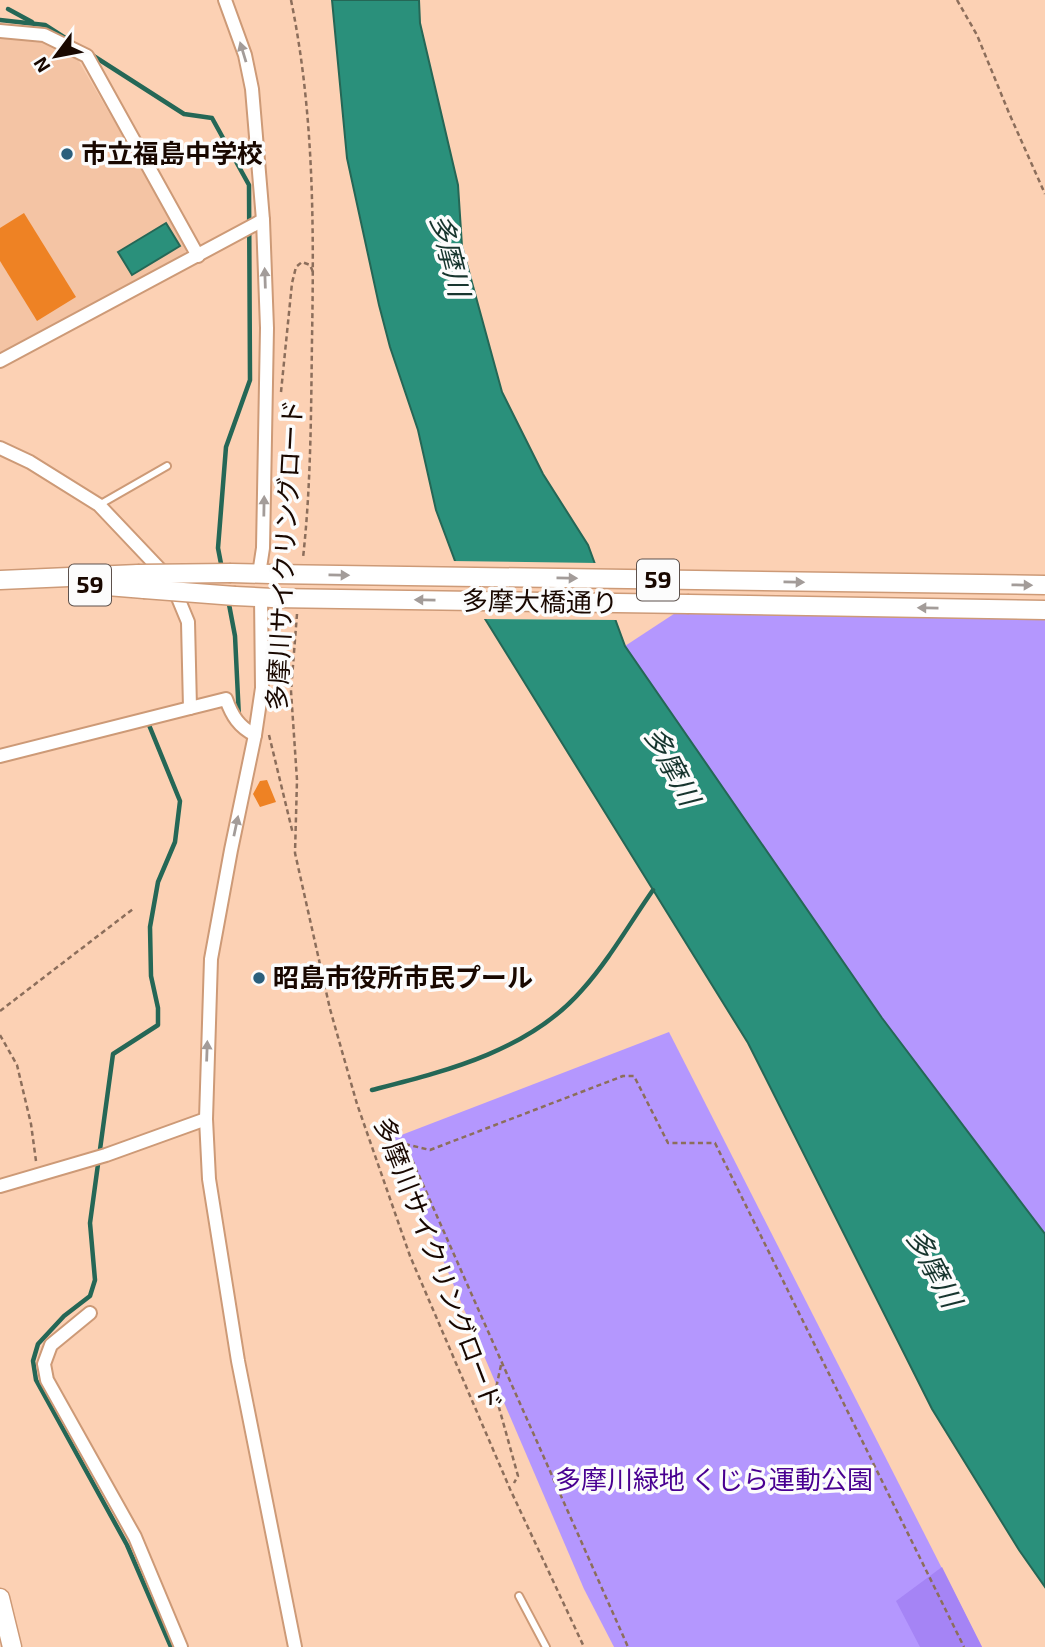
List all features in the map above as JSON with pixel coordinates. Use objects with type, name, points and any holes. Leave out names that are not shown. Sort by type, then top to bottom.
[{"type":"main road","name":"多摩大橋通り","points":[[0,580],[141,581],[231,573],[1045,585]]},
{"type":"main road","name":"多摩大橋通り","points":[[141,581],[235,596],[1045,610]]},
{"type":"main road","points":[[0,1598],[12,1647]]},
{"type":"street","points":[[225,0],[245,55],[252,89],[267,327],[263,548],[265,574]]},
{"type":"street","points":[[0,31],[44,35],[87,56],[198,256]]},
{"type":"street","points":[[0,360],[260,223]]},
{"type":"street","points":[[0,448],[30,462],[99,505],[171,580],[188,622],[190,708]]},
{"type":"street","points":[[267,597],[261,688],[250,733],[212,959],[205,1119],[209,1179],[233,1334],[295,1647]]},
{"type":"street","points":[[0,756],[226,699],[232,716],[250,733]]},
{"type":"street","points":[[0,1186],[106,1156],[205,1119]]},
{"type":"street","points":[[90,1312],[51,1345],[44,1363],[47,1380],[135,1537],[181,1647]]},
{"type":"lane","points":[[99,505],[167,466]]},
{"type":"lane","points":[[519,1597],[546,1647]]},
{"type":"path","name":"多摩川サイクリングロード","points":[[291,0],[300,43],[310,134],[314,276],[310,448],[302,565]]},
{"type":"path","points":[[957,0],[977,35],[1045,194]]},
{"type":"path","points":[[280,402],[296,267],[302,262],[310,265],[314,276]]},
{"type":"path","name":"多摩川サイクリングロード","points":[[298,603],[291,691],[297,780],[294,838],[299,875],[330,1009],[357,1104],[410,1256],[504,1476],[584,1647]]},
{"type":"path","points":[[268,727],[294,838]]},
{"type":"path","points":[[0,1012],[133,909]]},
{"type":"path","points":[[0,1035],[17,1065],[31,1124],[38,1175]]},
{"type":"path","points":[[628,1647],[405,1144],[430,1150],[624,1076],[634,1076],[668,1143],[715,1143],[964,1647]]},
{"type":"path","points":[[501,1364],[495,1393],[519,1476],[514,1483]]},
{"type":"shaded area","name":"市立福島中学校","points":[[0,37],[39,41],[78,60],[188,247],[184,255],[0,356]]},
{"type":"shaded area","points":[[942,1567],[982,1647],[920,1647],[896,1601]]},
{"type":"green space","points":[[689,604],[1045,610],[1045,1234],[882,1018],[625,646]]},
{"type":"green space","name":"多摩川緑地 くじら運動公園","points":[[669,1032],[982,1647],[614,1647],[584,1589],[391,1139]]},
{"type":"water","name":"多摩川","points":[[332,0],[419,0],[420,23],[458,185],[462,246],[502,392],[543,474],[588,545],[625,646],[882,1018],[1045,1234],[1045,1587],[1019,1550],[932,1409],[748,1043],[464,585],[436,510],[418,430],[379,305],[347,158]]},
{"type":"water","points":[[166,223],[180,246],[132,275],[118,252]]},
{"type":"pier","points":[[451,561],[598,563],[619,620],[481,619],[461,586]]},
{"type":"building","points":[[24,213],[76,297],[37,321],[0,261],[0,228]]},
{"type":"building","points":[[267,780],[276,802],[260,807],[253,794],[260,781]]},
{"type":"waterway","points":[[8,9],[32,22]]},
{"type":"waterway","points":[[0,20],[45,25],[73,43]]},
{"type":"waterway","points":[[92,55],[184,114],[212,118],[249,185],[250,380],[226,447],[218,548],[222,569]]},
{"type":"waterway","points":[[228,599],[235,636],[239,718]]},
{"type":"waterway","points":[[149,725],[180,801],[175,842],[158,882],[150,927],[151,976],[158,1008],[158,1025],[113,1054],[90,1223],[95,1280],[90,1296],[64,1316],[38,1344],[33,1361],[36,1380],[127,1545],[171,1647]]},
{"type":"waterway","points":[[372,1090],[485,1056],[537,1029],[561,1011],[582,990],[653,890]]},
{"type":"place","name":"市立福島中学校","points":[[67,154]]},
{"type":"place","name":"昭島市役所市民プール","points":[[259,978]]}]
